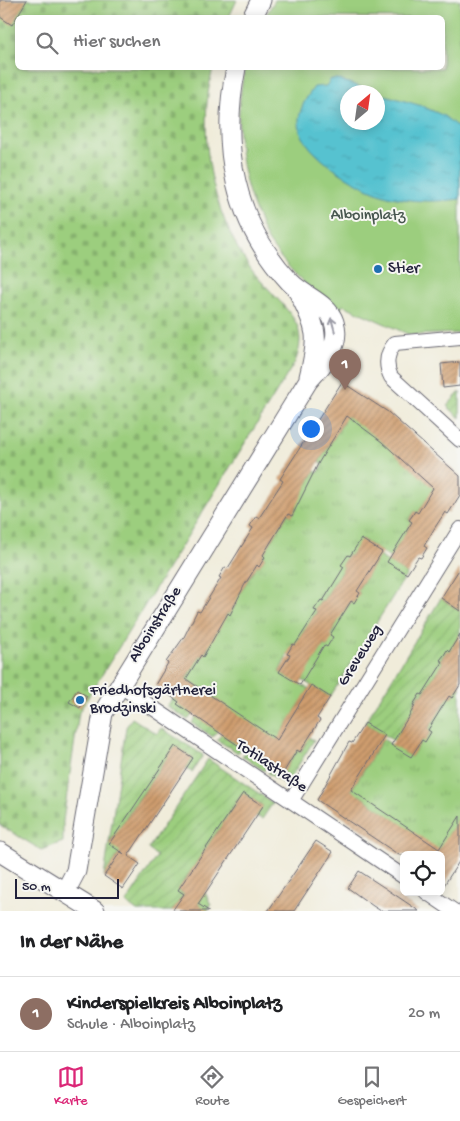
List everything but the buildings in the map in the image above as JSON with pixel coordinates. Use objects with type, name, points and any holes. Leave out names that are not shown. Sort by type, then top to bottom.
[{"type":"street","points":[[254,15],[261,0]]},
{"type":"street","name":"Alboinstraße","points":[[65,892],[76,871],[103,713],[308,381],[315,353],[315,328],[298,291],[278,270],[261,245],[248,219],[237,187],[230,157],[229,126],[231,95],[236,70]]},
{"type":"street","points":[[460,337],[404,341],[395,344],[389,351],[386,367],[391,377],[460,440]]},
{"type":"street","name":"Greveweg","points":[[292,801],[460,529]]},
{"type":"street","name":"Totilastraße","points":[[120,685],[400,874]]},
{"type":"street","points":[[0,852],[95,911]]},
{"type":"street","points":[[432,896],[454,911]]},
{"type":"green space","points":[[0,0],[237,0],[230,15],[15,15],[15,70],[213,70],[206,119],[207,146],[217,198],[237,247],[251,269],[294,319],[299,330],[300,339],[295,362],[79,712],[63,821],[63,842],[41,850],[0,825]]},
{"type":"green space","name":"Alboinplatz","points":[[275,0],[460,0],[460,333],[410,335],[343,305],[338,314],[293,271],[267,239],[251,199],[239,144],[239,106],[245,70],[445,70],[445,15],[266,15]]},
{"type":"green space","points":[[460,392],[460,418],[447,406]]},
{"type":"green space","points":[[344,415],[361,421],[434,485],[418,513],[415,511],[409,520],[412,522],[390,558],[362,539],[350,556],[347,555],[342,565],[344,567],[323,601],[321,600],[314,610],[317,611],[295,645],[293,644],[279,672],[309,689],[278,739],[275,740],[186,679],[201,655],[204,656],[209,647],[207,645],[228,613],[230,614],[236,604],[234,603],[257,565],[259,566],[265,557],[263,555],[288,514],[292,516],[297,507],[295,506],[315,471],[318,473],[323,465],[319,462],[343,423]]},
{"type":"green space","points":[[379,556],[407,574],[330,697],[302,680],[324,645],[327,647],[344,611],[360,593],[357,591]]},
{"type":"green space","points":[[441,598],[460,611],[460,634],[449,652],[447,650],[440,660],[443,662],[422,695],[419,694],[413,704],[415,706],[394,741],[365,723]]},
{"type":"green space","points":[[460,679],[460,816],[438,850],[352,792],[352,789],[383,739],[411,757],[422,740],[425,741],[431,732],[428,730],[449,696],[452,698],[458,688]]},
{"type":"green space","points":[[173,698],[179,702],[178,704],[194,712],[188,720],[167,706]]},
{"type":"green space","points":[[198,714],[219,729],[213,737],[192,723]]},
{"type":"green space","points":[[132,718],[157,734],[161,728],[203,755],[192,772],[186,768],[193,758],[175,746],[109,843],[121,851],[104,876],[126,727]]},
{"type":"green space","points":[[223,732],[227,738],[243,746],[238,753],[217,740]]},
{"type":"green space","points":[[306,736],[314,740],[286,785],[268,773],[273,766],[282,775],[297,750],[301,752],[306,742],[304,740]]},
{"type":"green space","points":[[248,749],[256,758],[269,763],[264,771],[242,756]]},
{"type":"green space","points":[[208,759],[273,803],[262,819],[256,816],[263,806],[243,793],[178,890],[184,894],[172,911],[137,911],[126,903],[157,856],[148,849]]},
{"type":"green space","points":[[205,892],[211,905],[207,911],[198,904]]},
{"type":"water","points":[[331,79],[338,79],[355,85],[340,85],[340,130],[385,130],[385,95],[422,106],[444,116],[460,129],[460,199],[426,201],[392,197],[366,188],[322,160],[303,137],[299,120],[303,105],[314,87],[326,86]]},
{"type":"place","name":"Stier","points":[[378,269]]},
{"type":"place","name":"Kinderspielkreis Alboinplatz","points":[[345,390]]},
{"type":"place","name":"Friedhofsgärtnerei Brodzinski","points":[[80,700]]}]
